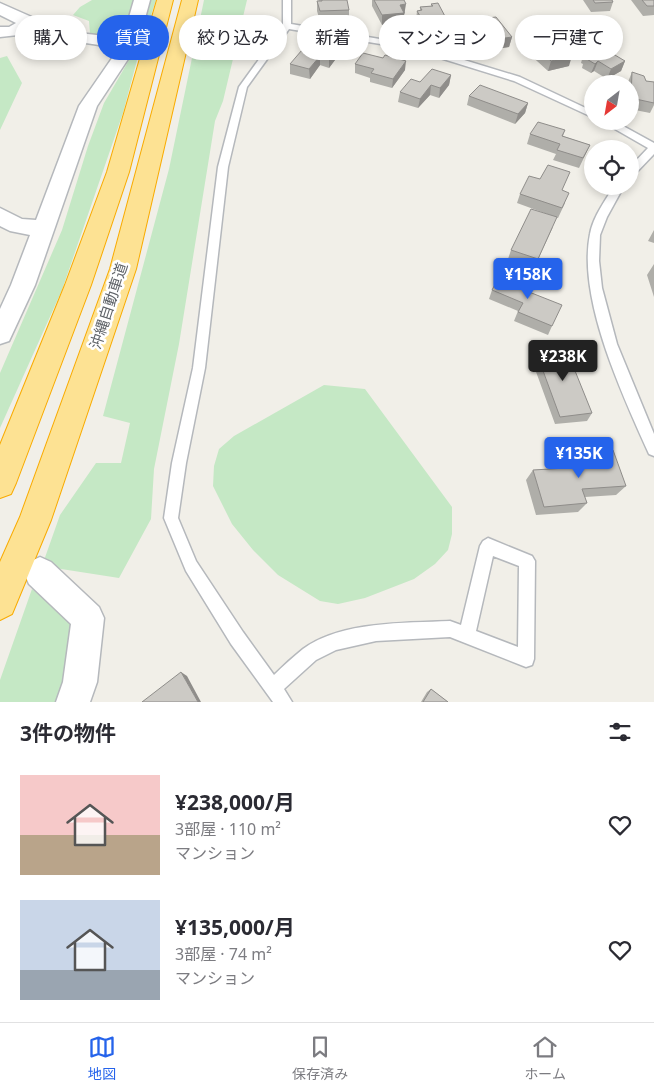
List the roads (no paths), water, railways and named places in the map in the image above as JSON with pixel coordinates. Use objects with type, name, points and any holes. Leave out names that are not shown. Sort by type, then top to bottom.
[{"type":"highway","points":[[0,483],[78,285],[118,172],[164,0]]},
{"type":"highway","name":"沖縄自動車道","points":[[0,602],[35,520],[122,268],[151,164],[190,0]]},
{"type":"street","points":[[138,15],[142,0]]},
{"type":"street","points":[[0,8],[15,18]]},
{"type":"street","points":[[0,32],[15,30]]},
{"type":"street","points":[[0,334],[23,285],[88,106],[119,60]]},
{"type":"street","points":[[0,216],[18,226],[43,228]]},
{"type":"street","points":[[40,573],[88,618],[80,682],[74,702]]},
{"type":"lane","points":[[287,0],[287,15]]},
{"type":"lane","points":[[287,26],[412,47],[517,79],[584,110]]},
{"type":"lane","points":[[264,60],[242,87],[224,160],[199,368],[179,463],[171,518],[191,566],[237,638],[283,702]]},
{"type":"lane","points":[[622,130],[654,148],[639,164]]},
{"type":"lane","points":[[614,195],[596,233],[595,283],[608,336],[654,450]]},
{"type":"lane","points":[[272,687],[310,654],[334,642],[376,632],[450,629],[467,636],[526,659],[527,561],[488,546],[467,636]]}]
